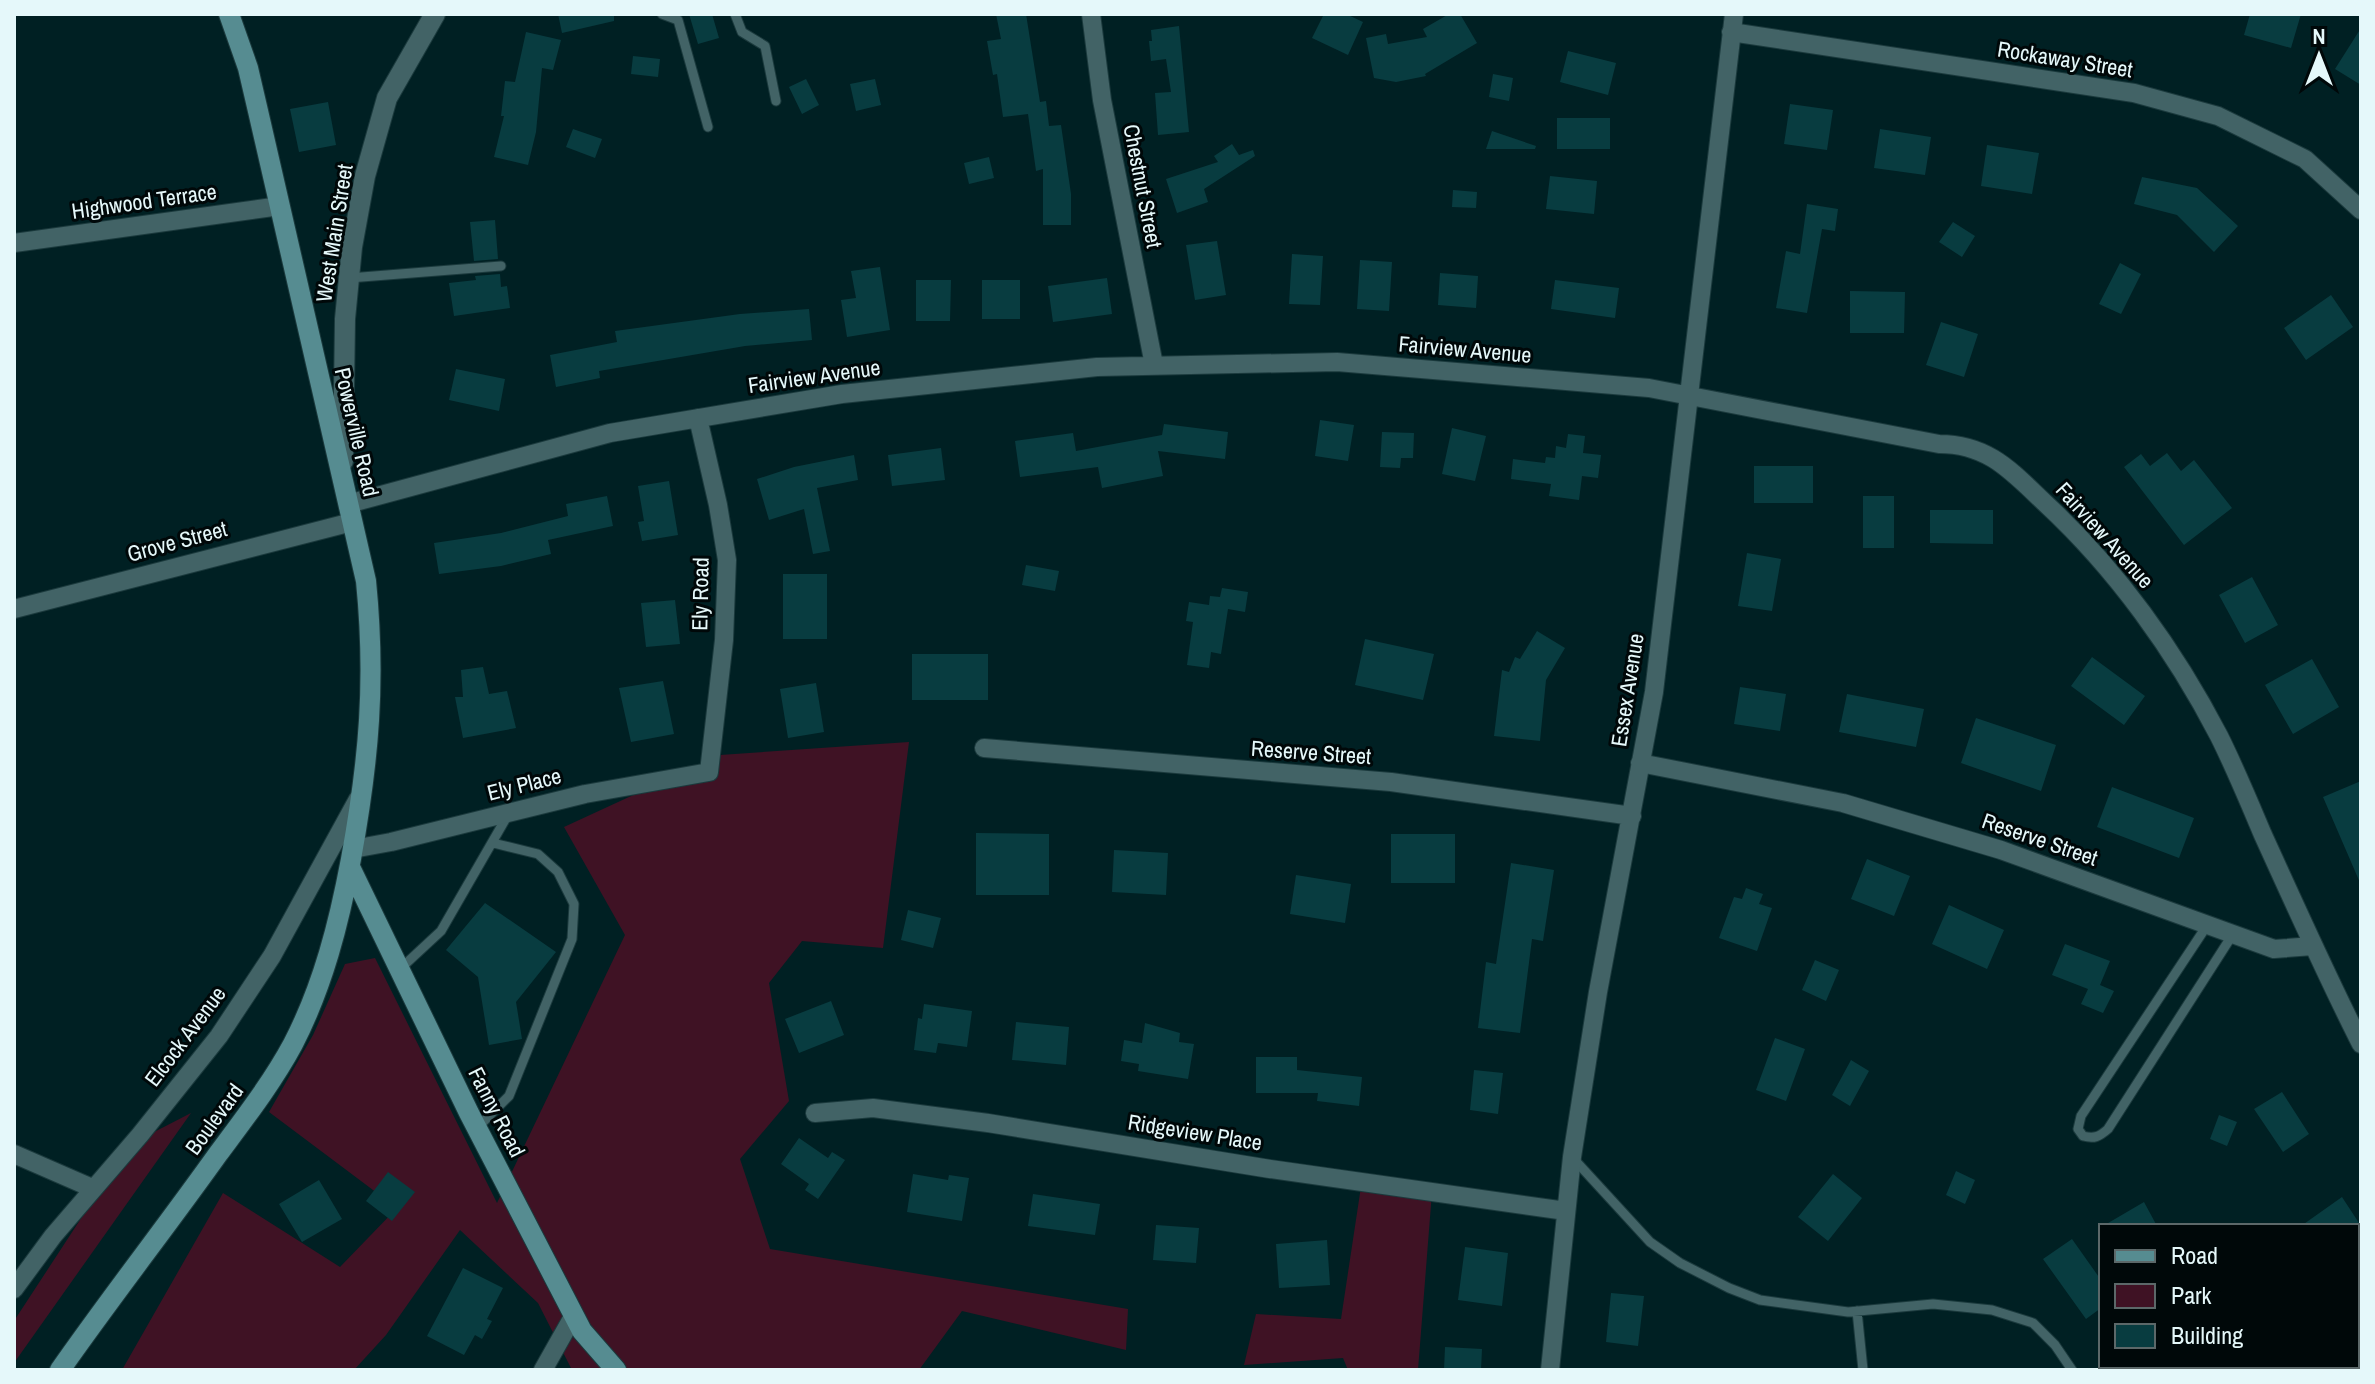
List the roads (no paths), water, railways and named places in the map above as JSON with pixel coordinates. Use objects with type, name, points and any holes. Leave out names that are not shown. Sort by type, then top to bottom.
[{"type":"main road","name":"Powerville Road","points":[[229,14],[248,68],[366,581],[372,696],[363,790],[351,858]]},
{"type":"main road","name":"Fanny Road","points":[[351,858],[399,969],[582,1331],[616,1370]]},
{"type":"main road","name":"Boulevard","points":[[60,1370],[262,1094],[292,1045],[317,993],[351,858]]},
{"type":"street","name":"West Main Street","points":[[342,474],[345,319],[365,176],[387,98],[435,14]]},
{"type":"street","name":"Chestnut Street","points":[[1091,14],[1102,100],[1154,365]]},
{"type":"street","name":"Rockaway Street","points":[[1732,23],[2134,93],[2218,116],[2305,159],[2361,210]]},
{"type":"street","name":"Essex Avenue","points":[[1550,1370],[1572,1157],[1598,992],[1654,692],[1732,23]]},
{"type":"street","name":"Highwood Terrace","points":[[14,243],[280,206]]},
{"type":"street","name":"Fairview Avenue","points":[[350,513],[610,433],[842,394],[1097,367],[1337,362],[1649,388],[1939,444],[1969,446],[1995,458],[2017,476],[2098,558],[2184,674],[2219,737],[2313,946]]},
{"type":"street","name":"Ely Road","points":[[698,418],[727,560],[724,640],[709,772]]},
{"type":"street","name":"Grove Street","points":[[14,609],[350,513]]},
{"type":"street","name":"Reserve Street","points":[[984,748],[1391,782],[1632,816]]},
{"type":"street","name":"Reserve Street","points":[[1640,763],[1843,803],[2001,850],[2274,949],[2313,946]]},
{"type":"street","name":"Ely Place","points":[[351,858],[585,794],[709,772]]},
{"type":"street","name":"Elcock Avenue","points":[[14,1289],[92,1188],[140,1135],[219,1036],[272,956],[363,790]]},
{"type":"street","points":[[2313,946],[2361,1044]]},
{"type":"street","name":"Ridgeview Place","points":[[815,1113],[873,1108],[988,1123],[1270,1169],[1566,1211]]},
{"type":"street","points":[[14,1154],[92,1188]]},
{"type":"street","points":[[543,1370],[574,1315]]},
{"type":"lane","points":[[662,14],[678,20],[708,127]]},
{"type":"lane","points":[[735,14],[742,32],[765,46],[776,101]]},
{"type":"lane","points":[[349,278],[501,266]]},
{"type":"lane","points":[[399,969],[441,931],[509,813]]},
{"type":"lane","points":[[477,1128],[509,1096],[572,939],[574,904],[558,872],[538,854],[493,843]]},
{"type":"lane","points":[[2208,924],[2081,1116],[2078,1129],[2083,1136],[2101,1136],[2108,1129],[2233,934]]},
{"type":"lane","points":[[1572,1157],[1650,1242],[1680,1263],[1760,1300],[1857,1311],[1933,1304],[1992,1310],[2033,1323],[2055,1345],[2072,1370]]},
{"type":"lane","points":[[1857,1311],[1863,1370]]}]
